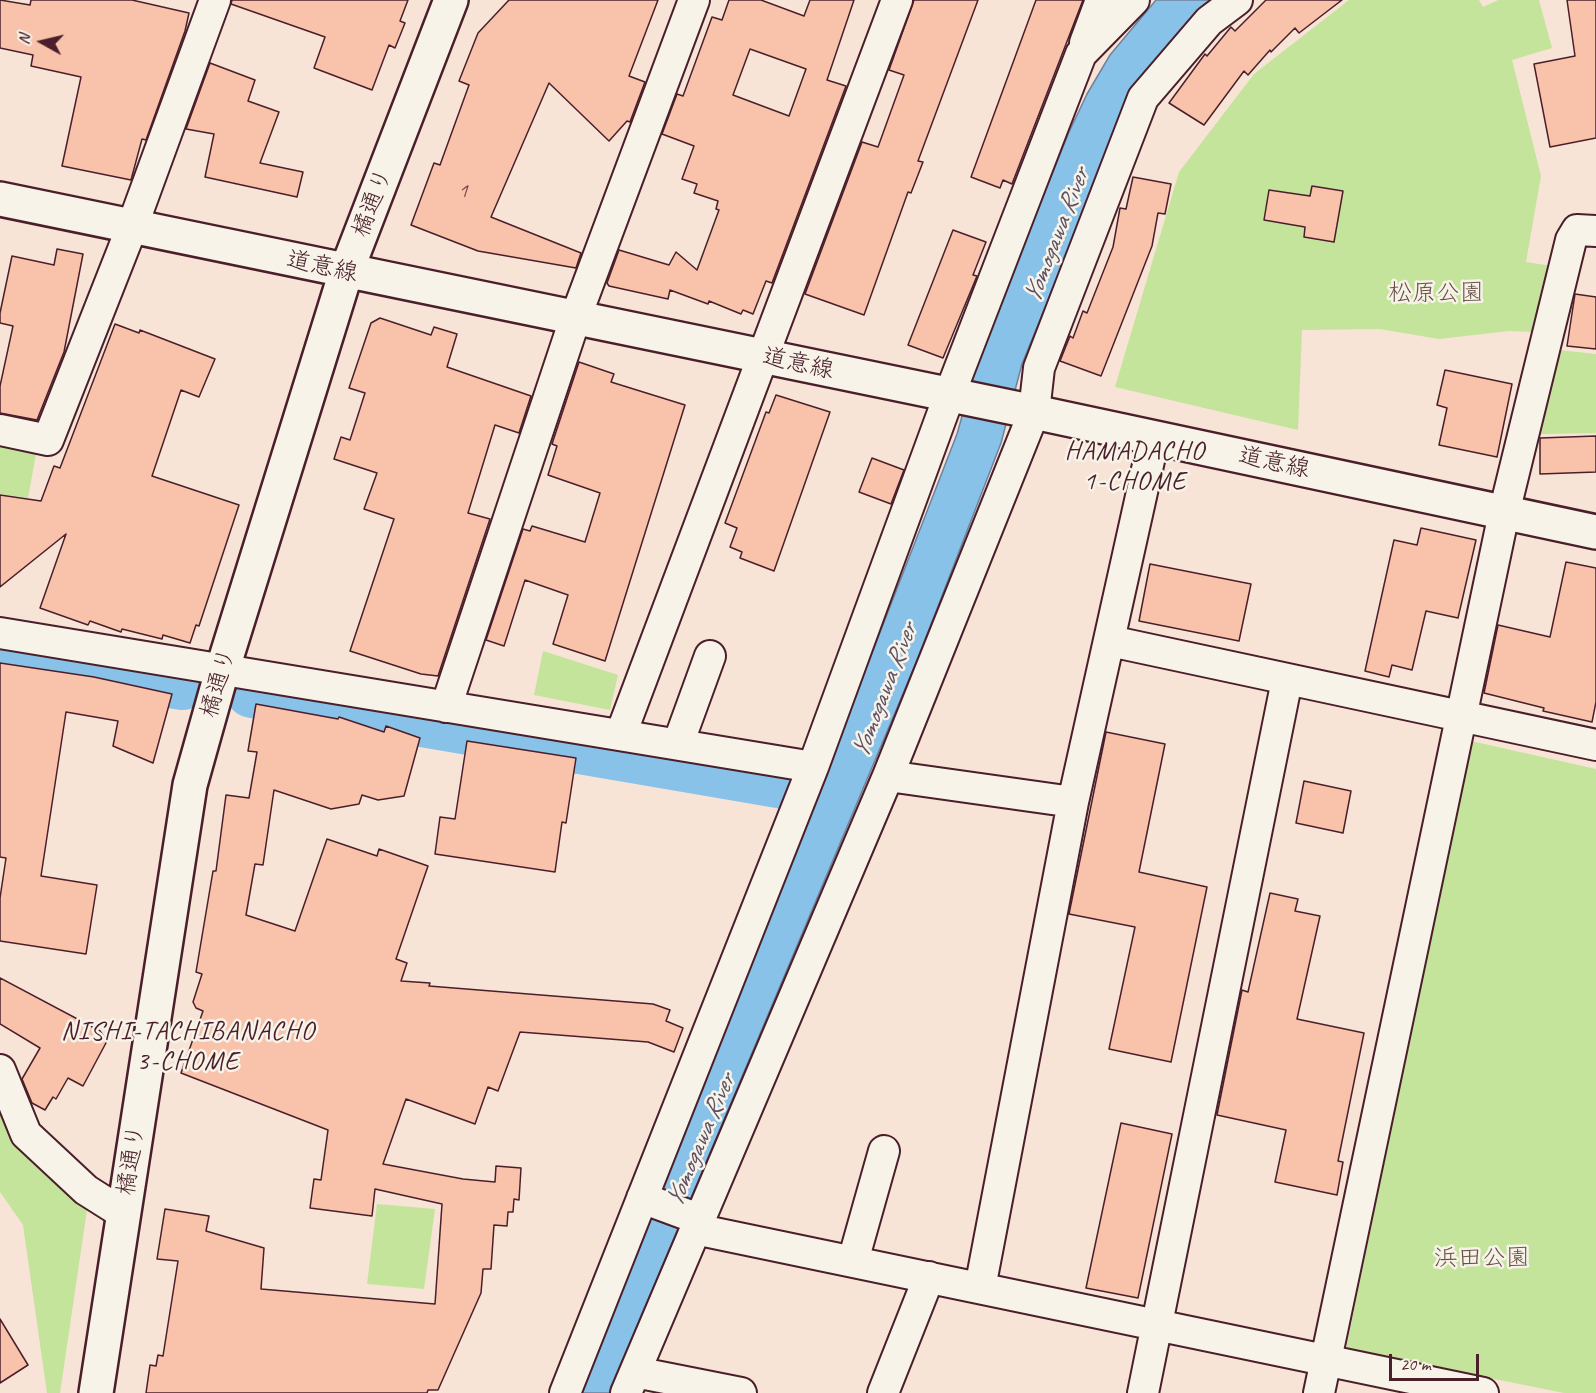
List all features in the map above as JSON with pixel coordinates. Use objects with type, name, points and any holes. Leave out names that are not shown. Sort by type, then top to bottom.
[{"type":"street","points":[[0,430],[48,440],[132,227],[214,0]]},
{"type":"street","name":"橘通り","points":[[96,1393],[190,785],[222,671],[346,272],[451,0]]},
{"type":"street","points":[[446,707],[575,319],[694,0]]},
{"type":"street","points":[[621,734],[897,0]]},
{"type":"street","points":[[565,1393],[644,1199],[813,767],[1101,0]]},
{"type":"street","points":[[1080,54],[1134,0]]},
{"type":"street","points":[[741,1393],[630,1382],[694,1222],[888,776],[1143,98],[1209,21],[1237,0]]},
{"type":"street","name":"道意線","points":[[0,199],[1027,411],[1596,532]]},
{"type":"street","points":[[1320,1393],[1325,1360],[1504,513],[1571,240],[1577,230],[1596,231]]},
{"type":"street","points":[[980,1288],[1073,802],[1154,438]]},
{"type":"street","points":[[0,633],[813,767]]},
{"type":"street","points":[[1110,641],[1596,745]]},
{"type":"street","points":[[678,744],[710,656]]},
{"type":"street","points":[[1143,1393],[1154,1324],[1287,680]]},
{"type":"street","points":[[888,776],[1073,802]]},
{"type":"street","points":[[0,1070],[26,1134],[86,1190],[124,1214]]},
{"type":"street","points":[[853,1262],[884,1151]]},
{"type":"street","points":[[644,1199],[694,1222],[853,1262],[1483,1393]]},
{"type":"street","points":[[883,1393],[929,1277]]},
{"type":"green space","name":"松原公園","points":[[1349,0],[1479,0],[1483,7],[1498,0],[1539,0],[1552,48],[1512,60],[1541,176],[1526,262],[1552,266],[1535,332],[1509,331],[1439,339],[1380,329],[1302,330],[1298,430],[1115,387],[1179,172],[1254,74]]},
{"type":"green space","points":[[1559,350],[1596,354],[1596,433],[1541,434]]},
{"type":"green space","points":[[0,446],[36,454],[28,498],[0,494]]},
{"type":"green space","points":[[543,651],[618,675],[610,710],[534,695]]},
{"type":"green space","name":"浜田公園","points":[[1471,741],[1596,769],[1596,1393],[1564,1393],[1346,1349]]},
{"type":"green space","points":[[0,1083],[88,1203],[60,1393],[47,1393],[23,1225],[0,1192]]},
{"type":"green space","points":[[377,1204],[435,1209],[424,1289],[367,1284]]},
{"type":"water","name":"Yomogawa River","points":[[1156,0],[1217,0],[1121,121],[1022,364],[1001,443],[918,658],[609,1393],[574,1393],[820,787],[957,434],[979,356],[1069,132],[1087,94],[1110,55]]},
{"type":"building","points":[[0,0],[30,5],[31,0],[132,0],[189,13],[185,31],[146,140],[142,139],[131,180],[62,166],[81,77],[31,66],[33,55],[0,48]]},
{"type":"building","points":[[232,0],[408,0],[400,21],[405,23],[395,48],[389,45],[372,90],[314,68],[325,37],[231,4]]},
{"type":"building","points":[[509,0],[658,0],[629,76],[645,82],[630,122],[627,121],[609,141],[549,83],[491,217],[581,253],[576,268],[478,251],[411,225],[434,163],[440,165],[469,85],[459,81],[478,33]]},
{"type":"building","points":[[729,0],[761,0],[804,16],[810,0],[854,0],[827,80],[846,86],[772,283],[766,281],[753,314],[743,310],[741,314],[709,301],[708,304],[670,290],[668,299],[609,286],[607,283],[619,250],[669,265],[676,252],[697,270],[719,210],[716,209],[718,201],[694,193],[697,184],[682,179],[694,146],[662,134],[677,94],[683,96],[712,17],[722,20]],"holes":[[[750,49],[806,69],[789,116],[733,95]]]},
{"type":"building","points":[[914,0],[978,0],[918,161],[923,162],[911,193],[908,192],[864,315],[805,294],[862,142],[878,147],[904,75],[889,70]]},
{"type":"building","points":[[1036,0],[1083,0],[1012,184],[1003,180],[1000,188],[971,177]]},
{"type":"building","points":[[1266,0],[1342,0],[1299,33],[1295,28],[1271,52],[1270,50],[1248,75],[1244,71],[1204,125],[1169,103],[1205,54],[1207,56],[1231,27],[1235,31]]},
{"type":"building","points":[[1567,0],[1596,0],[1596,138],[1550,147],[1534,64],[1575,56]]},
{"type":"building","points":[[210,63],[255,80],[248,101],[279,112],[260,163],[303,172],[297,197],[205,177],[214,134],[186,129]]},
{"type":"building","points":[[1133,177],[1171,184],[1165,214],[1158,213],[1152,246],[1101,376],[1060,361],[1070,336],[1073,338],[1083,311],[1087,313],[1113,247],[1120,208],[1126,209]]},
{"type":"building","points":[[1312,186],[1343,191],[1334,242],[1304,237],[1305,227],[1264,220],[1269,190],[1310,196]]},
{"type":"building","points":[[953,230],[986,242],[973,275],[977,276],[943,358],[908,345]]},
{"type":"building","points":[[57,249],[83,254],[64,352],[37,420],[0,413],[0,386],[13,326],[0,323],[0,313],[12,256],[54,265]]},
{"type":"building","points":[[1575,294],[1596,297],[1596,349],[1567,346]]},
{"type":"building","points":[[380,318],[431,335],[434,327],[457,334],[447,367],[531,396],[519,433],[495,425],[468,513],[490,519],[438,676],[421,674],[350,651],[394,519],[364,509],[377,473],[334,459],[341,437],[350,440],[365,393],[349,388],[371,323]]},
{"type":"building","points":[[115,324],[139,333],[140,330],[215,359],[199,397],[181,390],[152,476],[239,505],[199,626],[196,625],[190,643],[163,635],[162,639],[122,629],[121,632],[90,621],[88,625],[40,608],[66,534],[0,587],[0,495],[41,501],[54,466],[60,468]]},
{"type":"building","points":[[579,362],[614,374],[611,382],[685,405],[605,661],[553,644],[568,595],[525,580],[504,646],[486,640],[523,529],[530,531],[532,526],[585,542],[600,493],[548,475],[557,446],[552,444]]},
{"type":"building","points":[[1445,370],[1512,384],[1497,457],[1439,445],[1447,408],[1437,405]]},
{"type":"building","points":[[776,395],[830,412],[774,571],[740,558],[742,552],[730,547],[737,528],[725,523],[766,412],[769,413]]},
{"type":"building","points":[[1596,436],[1596,472],[1540,474],[1540,438]]},
{"type":"building","points":[[872,458],[904,470],[891,504],[859,492]]},
{"type":"building","points":[[1421,528],[1476,540],[1458,618],[1426,611],[1412,670],[1392,665],[1389,677],[1365,671],[1394,540],[1417,545]]},
{"type":"building","points":[[1566,562],[1596,568],[1596,702],[1592,722],[1543,711],[1544,708],[1484,693],[1498,625],[1550,637]]},
{"type":"building","points":[[1150,564],[1251,584],[1239,641],[1139,621]]},
{"type":"building","points":[[0,663],[94,677],[172,694],[153,763],[113,746],[118,721],[66,712],[41,876],[97,885],[86,954],[0,941],[0,898],[6,858],[0,857]]},
{"type":"building","points":[[256,704],[338,719],[339,717],[384,732],[386,726],[420,738],[404,796],[378,800],[362,795],[359,804],[331,809],[274,790],[263,865],[255,864],[246,915],[295,931],[327,839],[377,856],[379,849],[428,866],[396,959],[407,963],[401,981],[430,983],[429,986],[653,1004],[670,1010],[666,1021],[683,1028],[674,1052],[648,1042],[520,1032],[498,1091],[488,1087],[475,1124],[406,1099],[383,1164],[463,1179],[495,1182],[496,1166],[521,1168],[519,1200],[514,1199],[513,1212],[508,1212],[507,1226],[494,1225],[491,1269],[483,1269],[481,1293],[438,1390],[428,1390],[427,1393],[146,1393],[150,1365],[156,1366],[158,1355],[163,1356],[178,1261],[157,1259],[165,1209],[209,1216],[206,1231],[264,1248],[261,1289],[435,1304],[442,1204],[375,1189],[372,1216],[310,1208],[314,1179],[321,1180],[328,1130],[181,1073],[203,1011],[196,1008],[193,1002],[202,974],[196,972],[213,871],[216,871],[226,795],[249,798],[257,752],[248,751]]},
{"type":"building","points":[[1106,732],[1165,744],[1139,872],[1207,887],[1171,1062],[1109,1049],[1135,927],[1069,914]]},
{"type":"building","points":[[467,741],[576,758],[566,823],[562,822],[555,872],[435,854],[440,817],[455,819]]},
{"type":"building","points":[[1304,781],[1351,791],[1343,833],[1296,823]]},
{"type":"building","points":[[1270,893],[1298,899],[1295,911],[1320,916],[1297,1019],[1364,1033],[1338,1161],[1343,1162],[1337,1195],[1275,1182],[1286,1130],[1217,1115],[1242,990],[1248,992]]},
{"type":"building","points":[[0,978],[100,1031],[107,1041],[83,1086],[68,1078],[56,1099],[53,1097],[45,1110],[32,1103],[22,1079],[40,1048],[0,1024]]},
{"type":"building","points":[[1121,1123],[1172,1134],[1138,1298],[1086,1288]]},
{"type":"building","points":[[0,1319],[28,1365],[0,1383]]},
{"type":"waterway","points":[[0,654],[183,683]]},
{"type":"waterway","points":[[252,691],[789,783]]},
{"type":"district","name":"HAMADACHO 1-CHOME","points":[[1135,466]]},
{"type":"district","name":"NISHI-TACHIBANACHO 3-CHOME","points":[[188,1047]]}]
